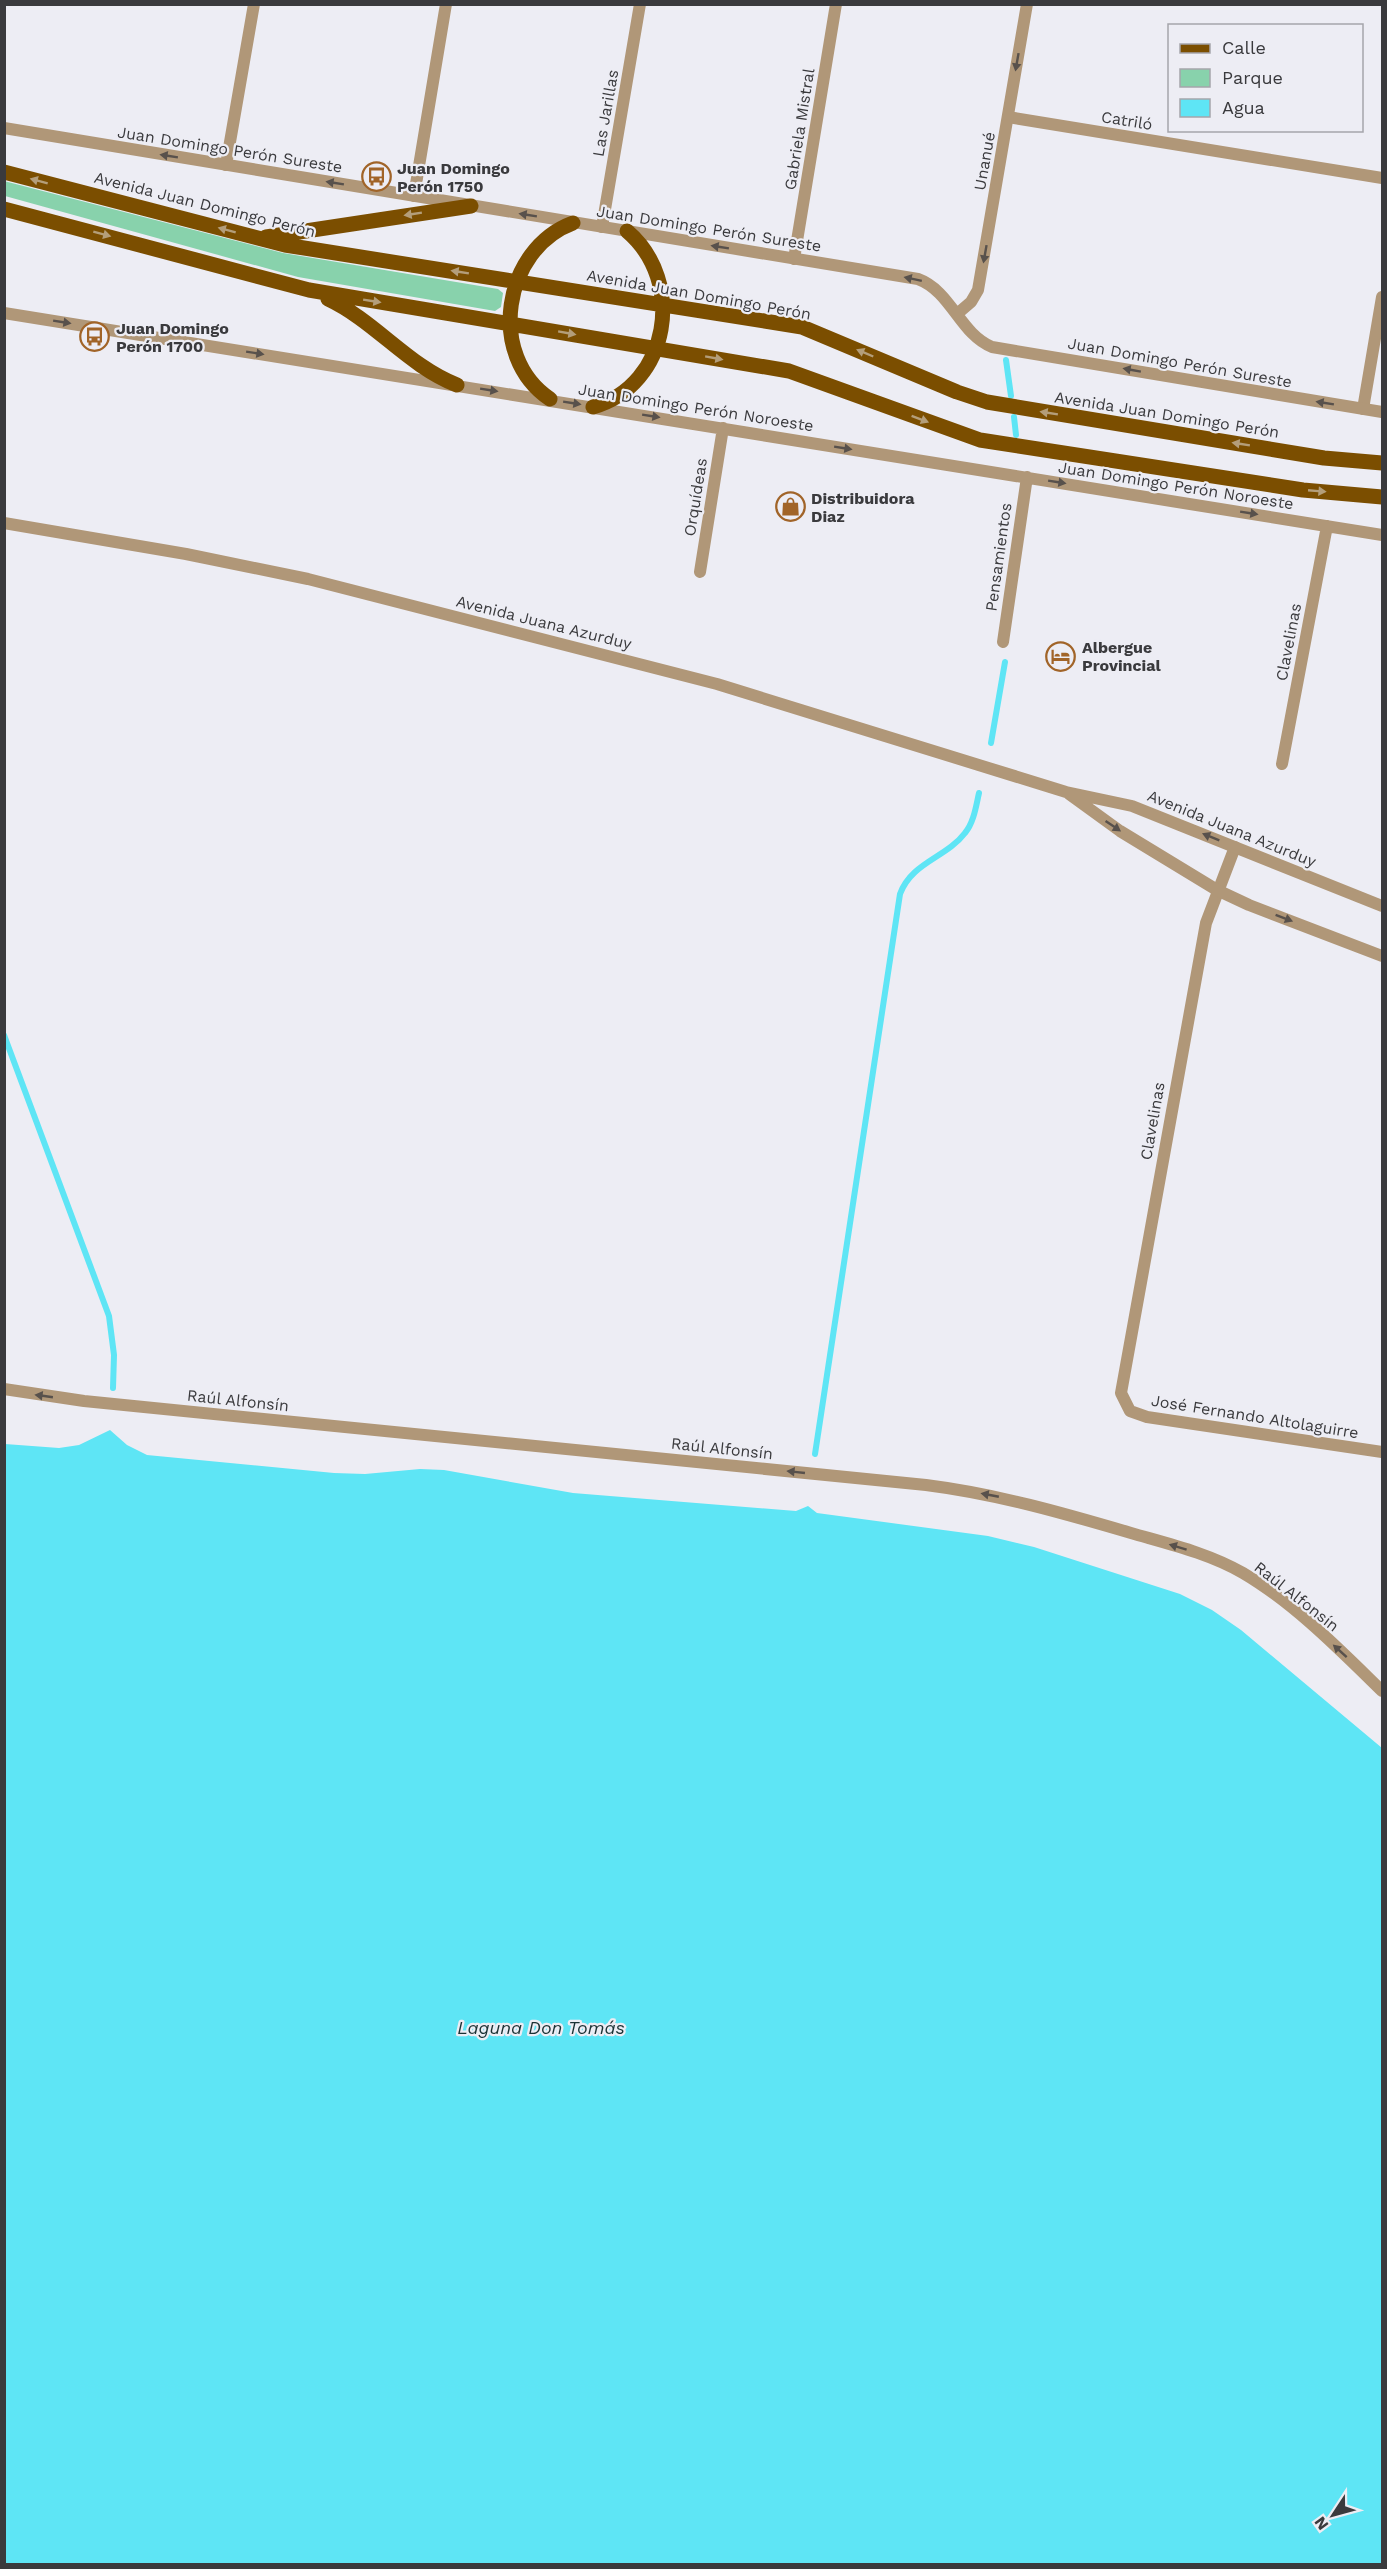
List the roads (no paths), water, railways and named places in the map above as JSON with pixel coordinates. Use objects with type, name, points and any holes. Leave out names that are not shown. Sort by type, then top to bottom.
[{"type":"main road","name":"Avenida Juan Domingo Perón","points":[[4,172],[285,245],[802,327],[967,396],[987,402],[1332,459],[1383,464]]},
{"type":"main road","points":[[258,238],[471,206]]},
{"type":"main road","points":[[4,209],[309,290],[789,371],[980,440],[1303,490],[1383,497]]},
{"type":"main road","points":[[550,399],[529,380],[517,361],[512,346],[509,323],[518,281],[526,262],[538,245],[554,231],[573,222]]},
{"type":"main road","points":[[593,407],[613,399],[637,381],[651,362],[661,328],[658,278],[651,258],[627,231]]},
{"type":"main road","points":[[309,290],[351,310],[431,372],[457,385]]},
{"type":"street","points":[[226,165],[254,4]]},
{"type":"street","points":[[414,196],[446,4]]},
{"type":"street","name":"Las Jarillas","points":[[602,227],[640,4]]},
{"type":"street","name":"Gabriela Mistral","points":[[794,259],[836,4]]},
{"type":"street","name":"Unanué","points":[[957,314],[971,302],[978,290],[1027,4]]},
{"type":"street","name":"Catriló","points":[[1008,117],[1383,178]]},
{"type":"street","name":"Juan Domingo Perón Sureste","points":[[4,128],[918,279],[934,287],[977,337],[992,347],[1383,412]]},
{"type":"street","points":[[1363,409],[1383,297]]},
{"type":"street","name":"Juan Domingo Perón Noroeste","points":[[4,313],[550,399],[1383,535]]},
{"type":"street","name":"Orquídeas","points":[[700,572],[723,428]]},
{"type":"street","name":"Pensamientos","points":[[1003,642],[1026,477]]},
{"type":"street","name":"Avenida Juana Azurduy","points":[[4,523],[186,554],[320,582],[727,687],[1066,792],[1132,806],[1383,906]]},
{"type":"street","name":"Clavelinas","points":[[1282,764],[1328,526]]},
{"type":"street","name":"Avenida Juana Azurduy","points":[[1066,792],[1120,831],[1217,890],[1249,905],[1383,956]]},
{"type":"street","name":"Clavelinas","points":[[1126,1406],[1121,1393],[1122,1380],[1203,934],[1217,890],[1235,847]]},
{"type":"street","name":"Raúl Alfonsín","points":[[4,1389],[84,1401],[918,1485],[1005,1498],[1192,1551],[1231,1567],[1257,1582],[1291,1608],[1383,1691]]},
{"type":"street","name":"José Fernando Altolaguirre","points":[[1126,1406],[1135,1414],[1147,1418],[1383,1452]]},
{"type":"water","name":"Laguna Don Tomás","points":[[110,1430],[127,1445],[147,1455],[334,1473],[365,1474],[420,1469],[444,1470],[573,1493],[796,1511],[808,1506],[817,1513],[988,1536],[1034,1547],[1180,1594],[1212,1610],[1241,1630],[1382,1748],[1382,2564],[5,2564],[5,1444],[59,1448],[79,1445]]},
{"type":"waterway","points":[[1006,360],[1011,396]]},
{"type":"waterway","points":[[1014,417],[1016,435]]},
{"type":"waterway","points":[[991,743],[1005,662]]},
{"type":"waterway","points":[[815,1454],[900,894],[905,883],[913,874],[949,849],[965,833],[973,819],[979,793]]},
{"type":"waterway","points":[[4,1035],[109,1316],[114,1355],[113,1388]]},
{"type":"place","name":"Juan Domingo Perón 1750","points":[[376,177]]},
{"type":"place","name":"Juan Domingo Perón 1700","points":[[95,337]]},
{"type":"place","name":"Distribuidora Diaz","points":[[790,507]]},
{"type":"place","name":"Albergue Provincial","points":[[1061,656]]}]
